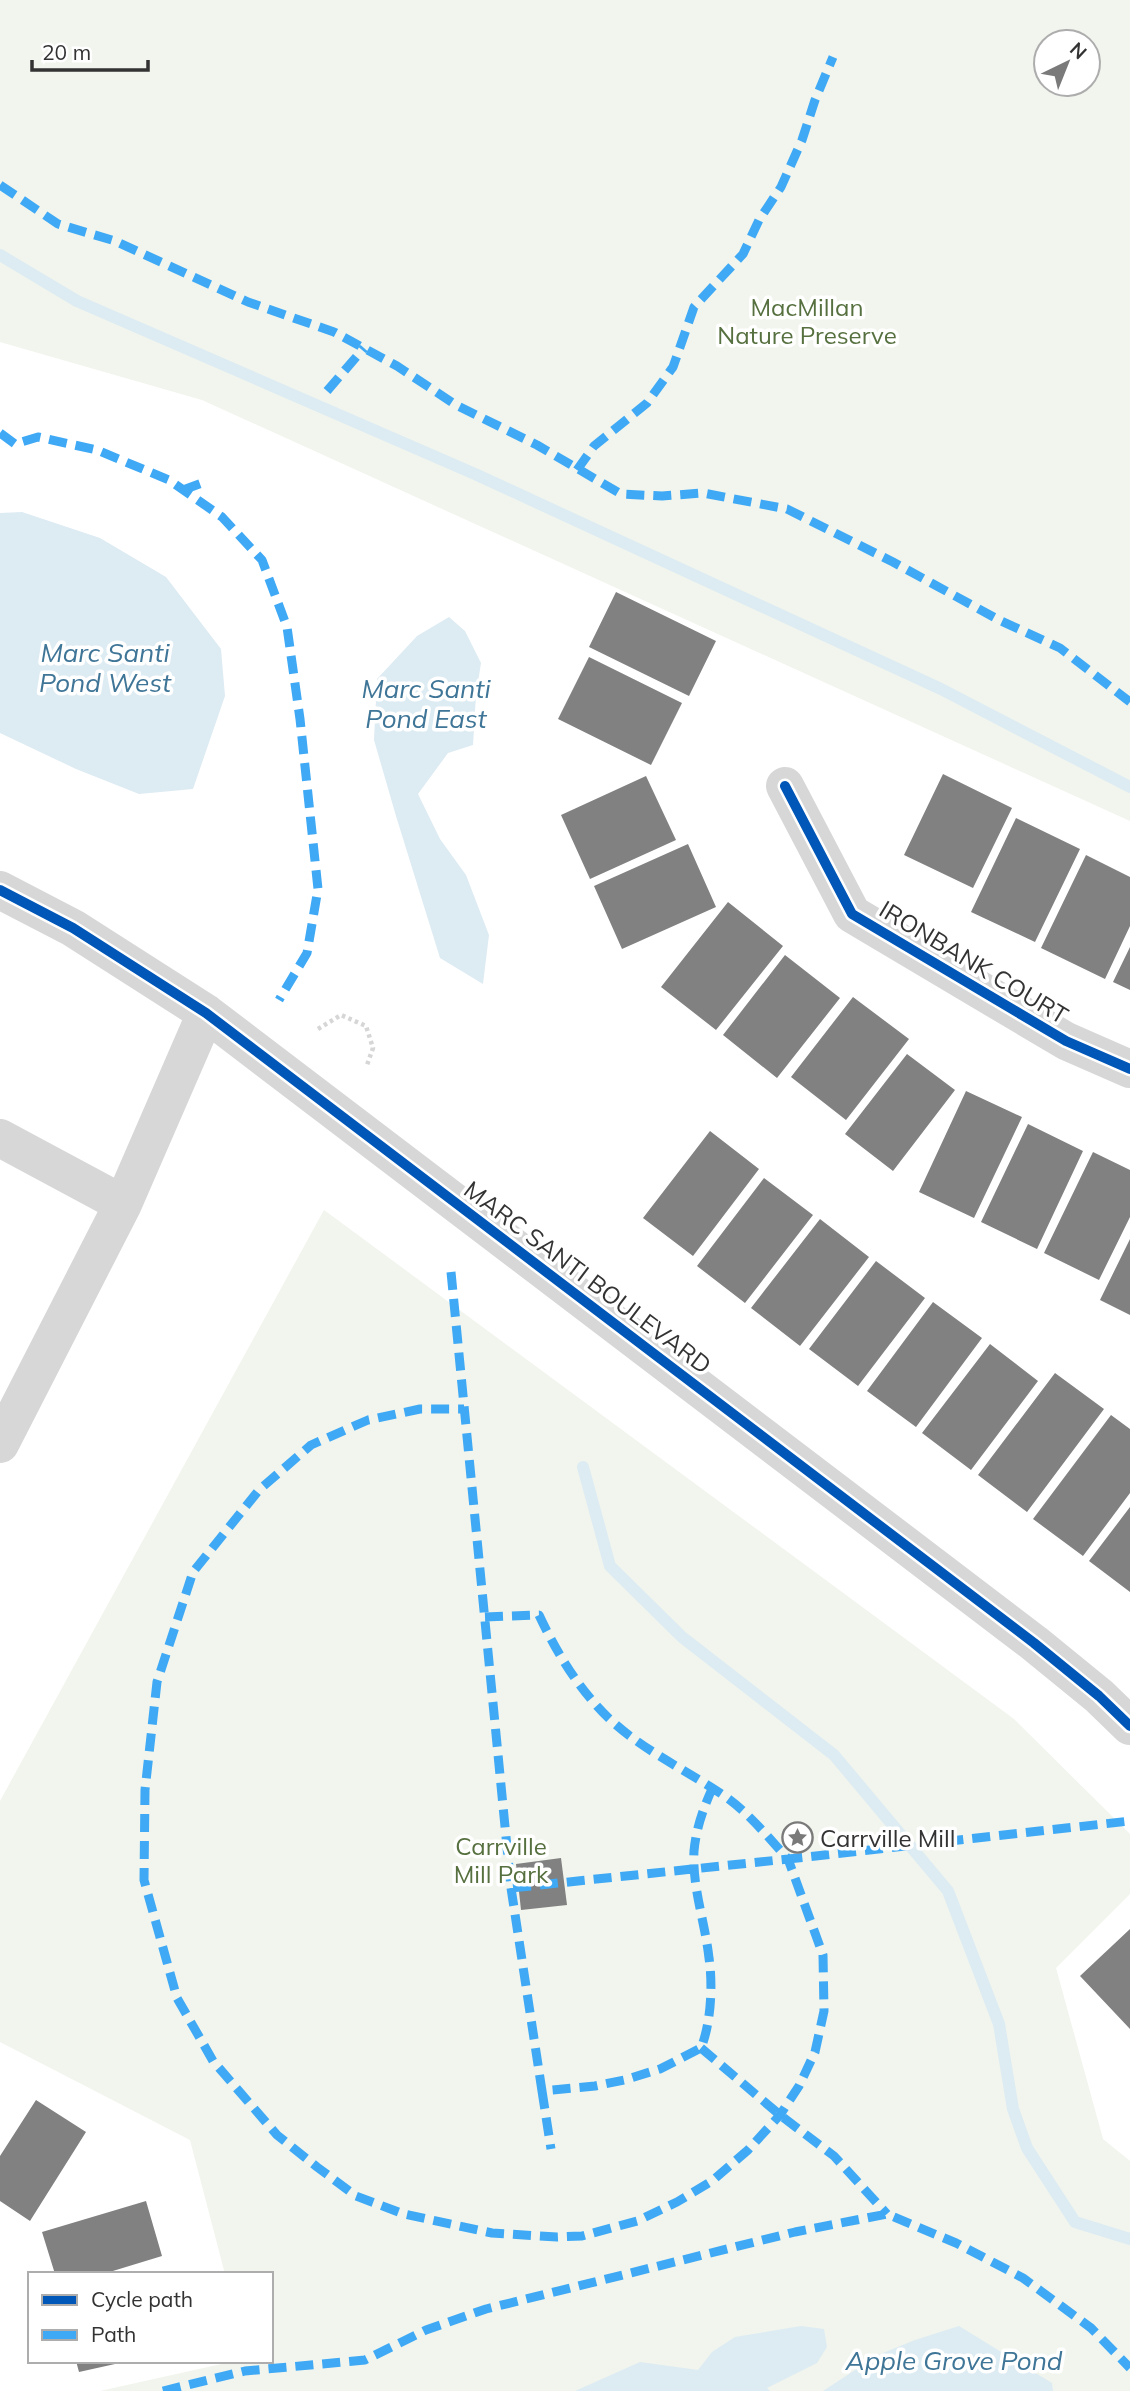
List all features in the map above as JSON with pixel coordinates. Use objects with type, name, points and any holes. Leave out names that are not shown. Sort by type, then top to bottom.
[{"type":"street","name":"IRONBANK COURT","points":[[785,786],[852,914],[1066,1041],[1130,1069]]},
{"type":"street","name":"MARC SANTI BOULEVARD","points":[[0,890],[73,928],[206,1013],[1034,1643],[1099,1696],[1130,1726]]},
{"type":"street","points":[[0,1444],[122,1204],[206,1013]]},
{"type":"street","points":[[0,1138],[122,1204]]},
{"type":"path","points":[[318,1029],[341,1015],[366,1026],[373,1048],[367,1065]]},
{"type":"green space","name":"MacMillan Nature Preserve","points":[[0,0],[1130,0],[1130,821],[202,400],[0,342]]},
{"type":"green space","name":"Carrville Mill Park","points":[[324,1210],[1014,1719],[1130,1834],[1130,1894],[1056,1968],[1103,2139],[1130,2161],[1130,2391],[100,2391],[226,2363],[273,2363],[273,2272],[224,2272],[190,2140],[0,2042],[0,1801]]},
{"type":"water","name":"Marc Santi Pond West","points":[[22,512],[100,538],[166,577],[221,649],[225,696],[193,789],[139,794],[76,769],[0,733],[0,513]]},
{"type":"water","name":"Marc Santi Pond East","points":[[449,617],[465,631],[481,663],[473,745],[448,753],[418,794],[440,839],[466,875],[489,935],[483,984],[440,958],[374,740],[377,679],[417,636]]},
{"type":"water","name":"Apple Grove Pond","points":[[801,2326],[824,2329],[827,2347],[817,2363],[767,2388],[770,2391],[575,2391],[640,2362],[698,2370],[712,2352],[735,2337]]},
{"type":"water","name":"Apple Grove Pond","points":[[959,2326],[1052,2383],[1053,2391],[823,2391],[878,2355]]},
{"type":"building","points":[[616,592],[716,641],[689,696],[589,647]]},
{"type":"building","points":[[589,657],[682,703],[651,765],[558,719]]},
{"type":"building","points":[[943,774],[1012,808],[973,888],[904,855]]},
{"type":"building","points":[[646,776],[676,840],[590,879],[561,815]]},
{"type":"building","points":[[1016,818],[1080,849],[1035,942],[971,912]]},
{"type":"building","points":[[688,844],[716,907],[622,949],[594,886]]},
{"type":"building","points":[[1086,855],[1130,877],[1130,926],[1105,979],[1041,948]]},
{"type":"building","points":[[728,902],[783,946],[716,1030],[661,987]]},
{"type":"building","points":[[1130,947],[1130,990],[1113,982]]},
{"type":"building","points":[[785,955],[840,998],[777,1078],[723,1035]]},
{"type":"building","points":[[853,997],[909,1039],[846,1120],[791,1077]]},
{"type":"building","points":[[907,1054],[955,1090],[893,1171],[845,1134]]},
{"type":"building","points":[[966,1091],[1022,1117],[974,1218],[919,1192]]},
{"type":"building","points":[[1028,1124],[1083,1151],[1037,1249],[981,1222]]},
{"type":"building","points":[[710,1131],[759,1169],[693,1256],[643,1218]]},
{"type":"building","points":[[1093,1152],[1130,1170],[1130,1217],[1099,1280],[1044,1253]]},
{"type":"building","points":[[764,1178],[813,1215],[745,1303],[697,1266]]},
{"type":"building","points":[[820,1219],[869,1257],[800,1346],[751,1308]]},
{"type":"building","points":[[1130,1239],[1130,1315],[1100,1300]]},
{"type":"building","points":[[876,1261],[925,1298],[858,1386],[809,1349]]},
{"type":"building","points":[[933,1302],[982,1338],[916,1427],[867,1391]]},
{"type":"building","points":[[990,1344],[1038,1381],[971,1470],[922,1433]]},
{"type":"building","points":[[1055,1373],[1104,1409],[1027,1512],[978,1475]]},
{"type":"building","points":[[1111,1415],[1130,1429],[1130,1493],[1083,1556],[1033,1519]]},
{"type":"building","points":[[1130,1507],[1130,1592],[1089,1561]]},
{"type":"building","points":[[561,1858],[567,1905],[521,1910],[516,1864]]},
{"type":"building","points":[[1130,1929],[1130,2029],[1080,1976]]},
{"type":"building","points":[[36,2100],[86,2132],[30,2221],[0,2201],[0,2156]]},
{"type":"building","points":[[146,2201],[162,2256],[110,2272],[54,2272],[42,2232]]},
{"type":"building","points":[[77,2363],[120,2363],[79,2372]]},
{"type":"waterway","points":[[0,255],[77,301],[475,474],[941,689],[1130,787]]},
{"type":"waterway","points":[[583,1467],[610,1566],[682,1637],[834,1755],[948,1891],[999,2024],[1013,2109],[1027,2148],[1075,2222],[1130,2239]]},
{"type":"marked path","points":[[577,470],[594,446],[647,403],[673,367],[694,307],[743,254],[759,220],[781,187],[833,57]]},
{"type":"marked path","points":[[0,185],[58,224],[115,241],[248,302],[334,332],[397,366],[456,405],[537,445],[621,494],[662,496],[703,493],[787,509],[893,562],[999,620],[1060,648],[1130,702]]},
{"type":"marked path","points":[[327,391],[364,348]]},
{"type":"marked path","points":[[0,433],[15,444],[38,437],[97,450],[169,480],[222,517],[262,560],[287,627],[318,889],[307,953],[279,1000]]},
{"type":"marked path","points":[[183,490],[205,482]]},
{"type":"marked path","points":[[451,1272],[511,1888],[788,1859],[823,1955],[824,2011],[815,2052],[799,2086],[780,2115],[748,2150],[712,2181],[637,2221],[582,2236],[492,2233],[404,2214],[356,2196],[277,2135],[213,2061],[177,1998],[144,1880],[145,1790],[157,1682],[193,1572],[259,1490],[311,1445],[368,1420],[420,1409],[464,1409]]},
{"type":"marked path","points":[[485,1617],[539,1615],[571,1673],[610,1719],[656,1754],[707,1784],[741,1809],[788,1859],[1130,1821]]},
{"type":"marked path","points":[[511,1888],[542,2091],[595,2086],[660,2069],[701,2048],[707,2027],[711,1992],[710,1969],[695,1878],[694,1851],[700,1819],[712,1789]]},
{"type":"marked path","points":[[701,2048],[780,2115],[834,2156],[887,2214]]},
{"type":"marked path","points":[[542,2091],[551,2149]]},
{"type":"marked path","points":[[163,2391],[245,2371],[365,2360],[426,2330],[486,2309],[795,2232],[887,2214],[956,2243],[1023,2278],[1091,2328],[1130,2368]]},
{"type":"cycle path","points":[[785,786],[852,914],[1066,1041],[1130,1069]]},
{"type":"cycle path","points":[[0,890],[73,928],[206,1013],[1034,1643],[1099,1696],[1130,1726]]},
{"type":"place","name":"Carrville Mill","points":[[797,1838]]}]
